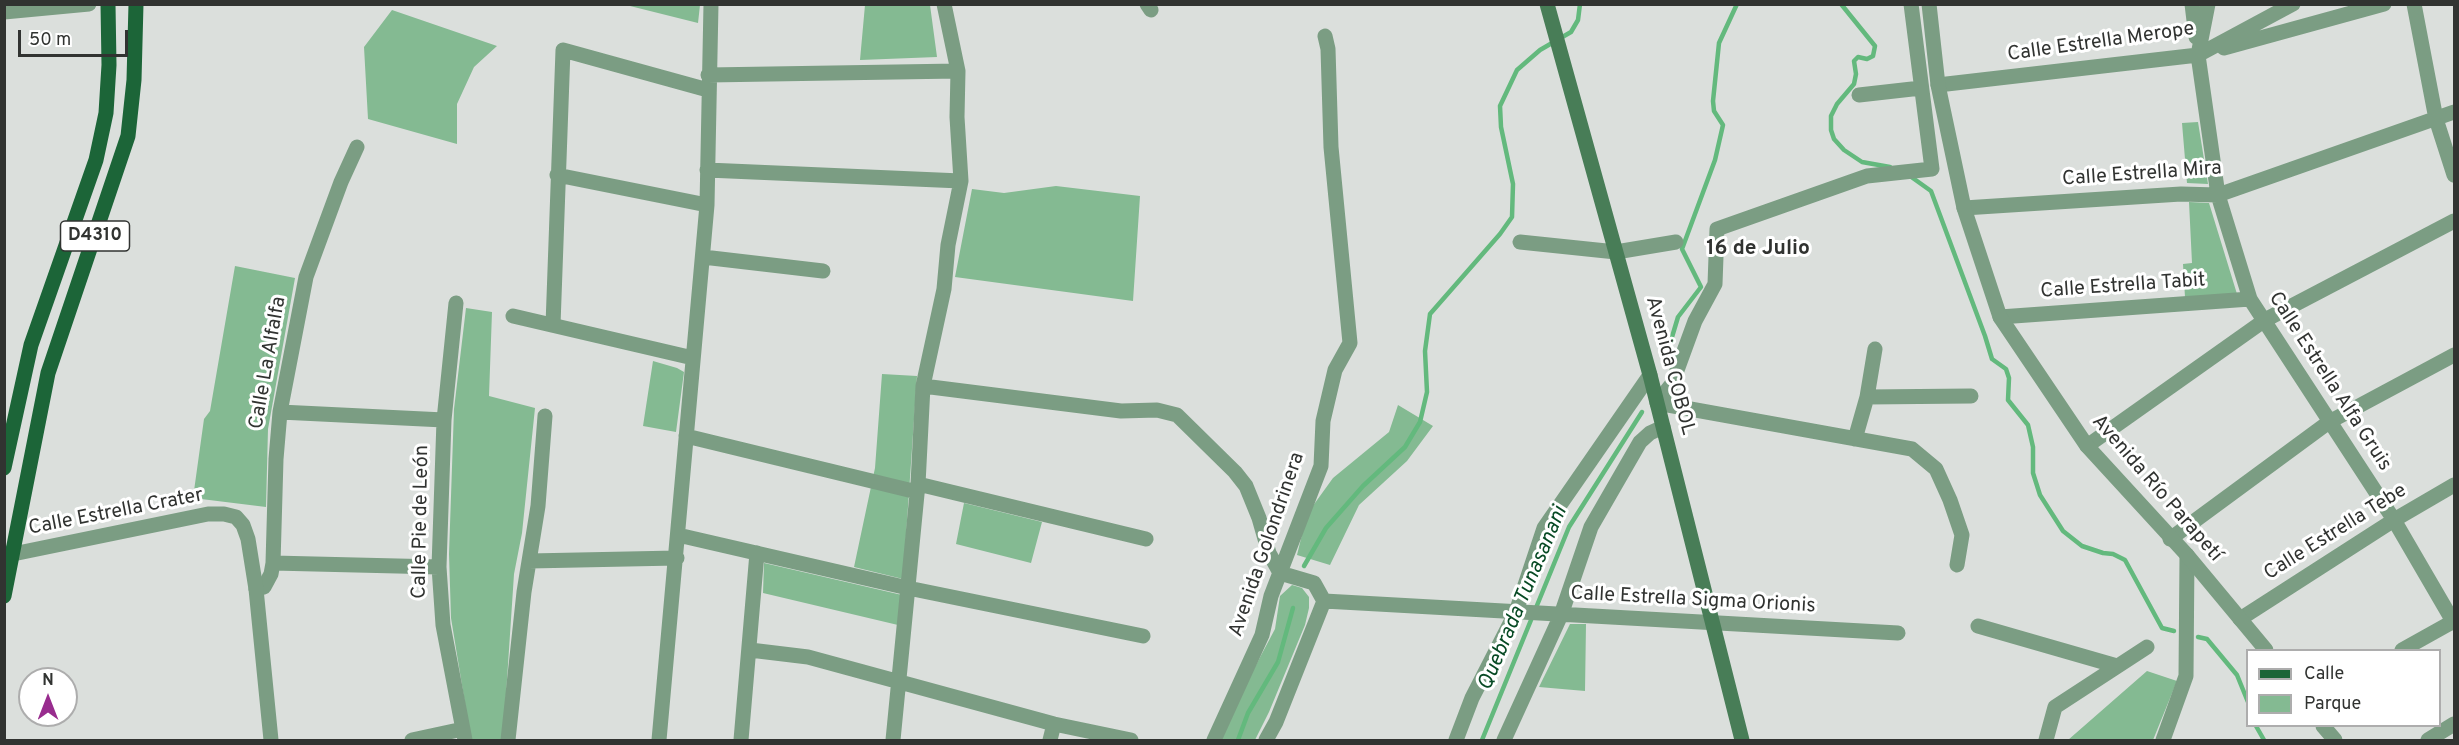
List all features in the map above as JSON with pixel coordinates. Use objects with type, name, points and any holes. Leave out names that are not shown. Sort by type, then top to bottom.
[{"type":"main road","name":"D4310","points":[[5,461],[31,345],[96,160],[106,113],[109,65],[108,4]]},
{"type":"main road","name":"D4310","points":[[4,596],[9,553],[48,373],[128,136],[134,80],[136,4]]},
{"type":"main road","name":"Avenida COBOL","points":[[1547,4],[1664,427],[1742,741]]},
{"type":"street","points":[[4,12],[89,4]]},
{"type":"street","points":[[658,741],[707,205],[711,4]]},
{"type":"street","points":[[893,741],[918,488],[923,386],[944,289],[948,245],[961,181],[957,117],[958,72],[944,4]]},
{"type":"street","points":[[1911,4],[1932,169],[1867,176],[1717,229],[1715,284],[1695,321],[1672,384],[1657,403],[1912,449],[1936,469],[1950,500],[1962,535],[1957,565]]},
{"type":"street","name":"Avenida Río Parapetí","points":[[1929,4],[1938,85],[1964,208],[2000,317],[2087,446],[2187,555],[2264,649]]},
{"type":"street","points":[[2192,4],[2198,55],[2384,4]]},
{"type":"street","name":"Calle Estrella Alfa Gruis","points":[[2208,4],[2198,55],[2218,195],[2250,299],[2394,520],[2454,622]]},
{"type":"street","name":"Calle Estrella Merope","points":[[1938,85],[2198,55],[2293,4]]},
{"type":"street","points":[[2414,4],[2436,119],[2454,175]]},
{"type":"street","name":"Avenida Golondrinera","points":[[1214,741],[1262,635],[1271,596],[1322,466],[1323,422],[1335,370],[1350,343],[1331,147],[1328,49],[1325,36]]},
{"type":"street","points":[[553,326],[563,50],[708,82],[958,72]]},
{"type":"street","points":[[1859,95],[1921,88]]},
{"type":"street","name":"Calle Estrella Mira","points":[[1964,208],[2181,194],[2218,195],[2454,112]]},
{"type":"street","name":"Calle La Alfalfa","points":[[256,589],[264,586],[271,574],[273,563],[276,459],[280,412],[306,277],[341,182],[357,147]]},
{"type":"street","points":[[707,170],[961,181]]},
{"type":"street","points":[[557,175],[707,205]]},
{"type":"street","points":[[2087,446],[2265,320],[2454,221]]},
{"type":"street","points":[[1520,242],[1616,252],[1676,242]]},
{"type":"street","points":[[703,257],[823,271]]},
{"type":"street","name":"Calle Estrella Tabit","points":[[2000,317],[2250,299]]},
{"type":"street","name":"Calle Pie de León","points":[[456,303],[444,420],[439,567],[443,625],[464,735]]},
{"type":"street","points":[[513,316],[693,358]]},
{"type":"street","points":[[1855,439],[1867,397],[1875,349]]},
{"type":"street","points":[[2170,539],[2329,422],[2454,355]]},
{"type":"street","points":[[1456,741],[1472,698],[1529,613],[1544,528],[1650,375]]},
{"type":"street","points":[[923,386],[1121,411],[1157,410],[1177,415],[1235,472],[1246,486],[1259,518],[1269,554],[1280,573],[1314,583],[1324,601],[1276,722],[1266,741]]},
{"type":"street","points":[[1867,397],[1971,396]]},
{"type":"street","points":[[280,412],[444,420]]},
{"type":"street","points":[[508,741],[529,561],[538,506],[545,416]]},
{"type":"street","points":[[1504,741],[1561,615],[1591,527],[1640,442],[1650,433],[1664,427]]},
{"type":"street","points":[[686,436],[1146,539]]},
{"type":"street","name":"Calle Estrella Tebe","points":[[2240,619],[2394,520],[2454,485]]},
{"type":"street","name":"Calle Estrella Crater","points":[[9,553],[208,514],[225,514],[236,518],[243,525],[248,539],[256,589]]},
{"type":"street","points":[[678,535],[908,588],[1143,636]]},
{"type":"street","points":[[741,741],[758,553]]},
{"type":"street","points":[[2163,741],[2186,676],[2187,555]]},
{"type":"street","points":[[529,561],[676,558]]},
{"type":"street","points":[[273,563],[439,567]]},
{"type":"street","points":[[256,589],[271,741]]},
{"type":"street","name":"Calle Estrella Sigma Orionis","points":[[1324,601],[1898,633]]},
{"type":"street","points":[[2406,649],[2454,622]]},
{"type":"street","points":[[1978,626],[2117,666]]},
{"type":"street","points":[[2046,741],[2055,707],[2147,647]]},
{"type":"street","points":[[750,650],[808,657],[1054,724],[1131,741]]},
{"type":"street","points":[[1272,741],[1276,722]]},
{"type":"street","points":[[1050,741],[1054,724]]},
{"type":"street","points":[[2428,741],[2454,724]]},
{"type":"street","points":[[2324,727],[2335,741]]},
{"type":"street","points":[[412,741],[464,735]]},
{"type":"green space","points":[[626,5],[700,5],[698,23]]},
{"type":"green space","points":[[865,5],[930,5],[937,57],[860,60]]},
{"type":"green space","points":[[392,10],[497,46],[474,67],[457,104],[457,144],[368,119],[364,47]]},
{"type":"green space","points":[[2198,122],[2208,184],[2187,183],[2182,123]]},
{"type":"green space","points":[[1056,186],[1140,196],[1133,301],[955,277],[972,189],[1004,193]]},
{"type":"green space","points":[[2189,202],[2209,203],[2237,294],[2185,297],[2183,264],[2192,263]]},
{"type":"green space","points":[[235,266],[295,278],[268,429],[266,507],[193,498],[204,419],[210,411]]},
{"type":"green space","points":[[466,308],[492,312],[489,396],[535,408],[522,533],[514,574],[503,740],[471,740],[451,618],[449,554],[454,409]]},
{"type":"green space","points":[[653,361],[684,372],[676,432],[643,426]]},
{"type":"green space","points":[[882,374],[917,376],[903,579],[854,567],[875,468]]},
{"type":"green space","points":[[1398,405],[1433,426],[1407,461],[1359,505],[1330,565],[1297,555],[1307,514],[1333,478],[1389,432]]},
{"type":"green space","points":[[964,503],[1042,522],[1031,563],[956,544]]},
{"type":"green space","points":[[764,563],[902,595],[898,625],[763,593]]},
{"type":"green space","points":[[1292,585],[1302,588],[1309,597],[1309,608],[1305,625],[1269,712],[1255,740],[1220,740],[1240,695],[1275,629],[1280,596]]},
{"type":"green space","points":[[1570,624],[1586,624],[1585,691],[1539,687]]},
{"type":"green space","points":[[2147,671],[2177,681],[2153,740],[2068,740]]},
{"type":"waterway","points":[[1304,566],[1326,528],[1363,486],[1405,447],[1420,422],[1427,392],[1425,351],[1430,314],[1500,234],[1512,217],[1513,184],[1501,127],[1500,106],[1517,70],[1540,50],[1571,32],[1578,20],[1580,4]]},
{"type":"waterway","name":"Quebrada Tunasanani","points":[[1669,347],[1678,317],[1701,287],[1682,249],[1715,160],[1723,125],[1714,111],[1713,101],[1719,43],[1737,4]]},
{"type":"waterway","points":[[1841,4],[1875,46],[1873,56],[1867,59],[1858,57],[1854,61],[1856,74],[1854,84],[1837,104],[1831,116],[1831,130],[1834,139],[1844,150],[1862,162],[1890,167]]},
{"type":"waterway","points":[[1910,176],[1931,191],[1992,359],[2006,369],[2009,378],[2008,400],[2028,425],[2033,447],[2033,473],[2040,495],[2063,531],[2082,546],[2113,554],[2125,560],[2162,628],[2174,631]]},
{"type":"waterway","name":"Quebrada Tunasanani","points":[[1482,740],[1569,527],[1642,412]]},
{"type":"waterway","points":[[1238,740],[1248,713],[1278,662],[1293,608]]},
{"type":"waterway","points":[[2198,637],[2207,639],[2237,675],[2246,697]]},
{"type":"waterway","points":[[2257,727],[2264,740]]},
{"type":"district","name":"16 de Julio","points":[[1758,250]]}]
